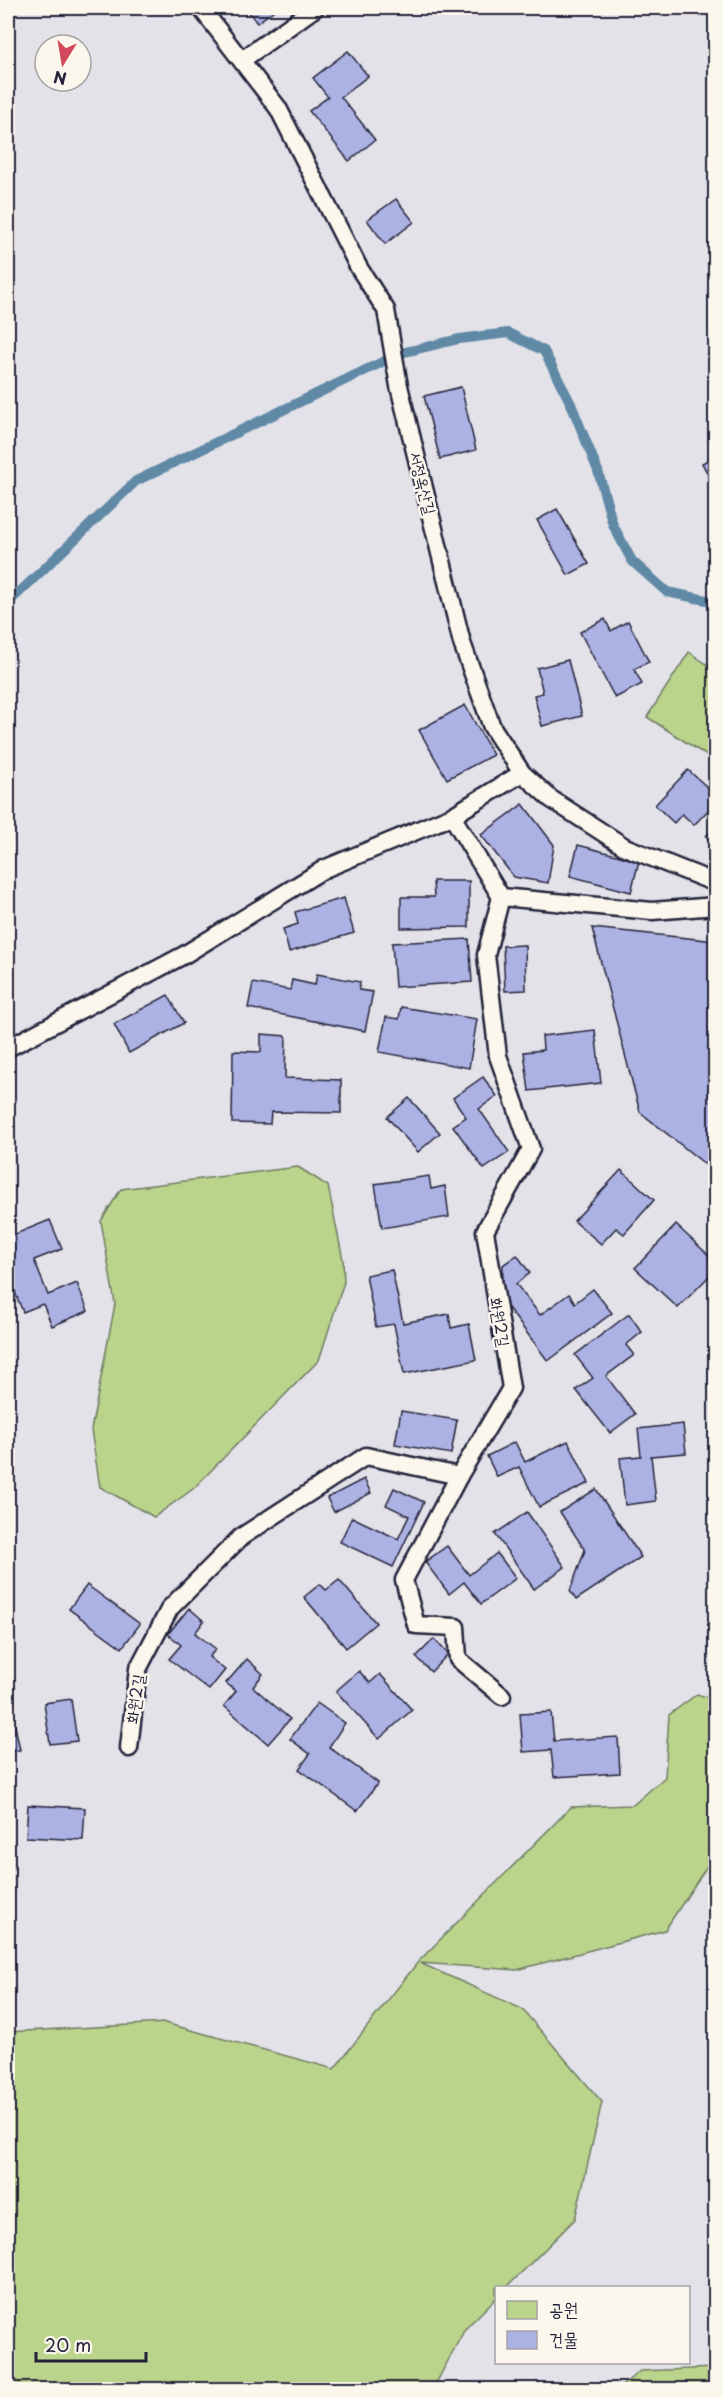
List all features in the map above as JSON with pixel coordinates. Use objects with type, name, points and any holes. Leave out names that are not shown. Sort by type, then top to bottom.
[{"type":"lane","name":"서정옥산길","points":[[201,8],[278,108],[359,268],[386,310],[399,386],[462,643],[492,727],[522,772],[551,799],[625,847],[716,883]]},
{"type":"lane","points":[[242,60],[315,8]]},
{"type":"lane","points":[[8,1048],[184,955],[324,869],[452,816],[522,772]]},
{"type":"lane","points":[[452,816],[501,897],[652,911],[716,906]]},
{"type":"lane","name":"화원2길","points":[[129,1748],[138,1669],[170,1608],[241,1537],[366,1456],[459,1476],[511,1388],[484,1231],[531,1149],[498,1056],[486,955],[501,897]]},
{"type":"lane","points":[[459,1476],[404,1580],[416,1625],[456,1627],[458,1659],[502,1696]]},
{"type":"green space","points":[[689,652],[715,670],[715,761],[647,717]]},
{"type":"green space","points":[[298,1167],[328,1186],[343,1260],[344,1282],[319,1360],[193,1489],[154,1517],[100,1487],[91,1430],[115,1304],[101,1221],[121,1189]]},
{"type":"green space","points":[[697,1694],[715,1700],[715,1854],[665,1930],[517,1970],[420,1963],[522,2009],[602,2102],[575,2219],[508,2286],[495,2286],[495,2299],[465,2329],[433,2389],[8,2389],[8,2032],[165,2023],[334,2069],[418,1962],[571,1807],[633,1805],[665,1777],[669,1715]]},
{"type":"green space","points":[[715,2368],[715,2389],[618,2389],[640,2371]]},
{"type":"building","points":[[246,8],[277,8],[257,23]]},
{"type":"building","points":[[348,51],[368,76],[341,97],[375,140],[349,161],[309,111],[328,97],[313,78]]},
{"type":"building","points":[[396,199],[414,222],[385,244],[367,220]]},
{"type":"building","points":[[461,387],[476,450],[440,459],[424,396]]},
{"type":"building","points":[[716,456],[716,490],[702,463]]},
{"type":"building","points":[[557,509],[589,564],[568,575],[537,520]]},
{"type":"building","points":[[605,619],[611,631],[628,621],[649,662],[634,669],[642,684],[615,698],[580,632]]},
{"type":"building","points":[[568,660],[582,716],[542,726],[534,695],[543,693],[537,668]]},
{"type":"building","points":[[465,705],[493,755],[447,779],[419,730]]},
{"type":"building","points":[[688,770],[716,795],[716,802],[694,825],[682,814],[674,823],[655,805]]},
{"type":"building","points":[[523,804],[554,845],[548,883],[514,877],[481,835]]},
{"type":"building","points":[[716,827],[716,848],[706,836]]},
{"type":"building","points":[[578,845],[639,861],[631,892],[570,876]]},
{"type":"building","points":[[433,881],[469,881],[469,927],[401,928],[401,897],[434,897]]},
{"type":"building","points":[[344,898],[354,933],[289,952],[283,929],[298,924],[295,912]]},
{"type":"building","points":[[592,928],[716,941],[716,1173],[640,1112]]},
{"type":"building","points":[[469,939],[472,982],[395,987],[392,943]]},
{"type":"building","points":[[525,945],[526,990],[505,991],[503,946]]},
{"type":"building","points":[[317,974],[360,982],[359,990],[373,992],[365,1031],[248,1008],[253,983],[290,990],[292,980],[315,985]]},
{"type":"building","points":[[168,995],[184,1023],[129,1053],[114,1024]]},
{"type":"building","points":[[401,1007],[477,1019],[469,1068],[379,1052],[386,1017],[399,1019]]},
{"type":"building","points":[[595,1030],[601,1083],[529,1091],[524,1052],[543,1050],[542,1036]]},
{"type":"building","points":[[261,1034],[286,1036],[285,1078],[341,1080],[341,1113],[271,1112],[270,1124],[232,1123],[233,1051],[261,1052]]},
{"type":"building","points":[[483,1077],[497,1096],[479,1109],[509,1152],[484,1169],[453,1126],[466,1117],[453,1098]]},
{"type":"building","points":[[409,1098],[440,1133],[418,1152],[387,1117]]},
{"type":"building","points":[[621,1170],[654,1200],[624,1234],[616,1228],[601,1244],[574,1221]]},
{"type":"building","points":[[429,1176],[431,1189],[445,1186],[449,1217],[382,1228],[375,1184]]},
{"type":"building","points":[[50,1220],[62,1249],[34,1260],[48,1295],[77,1283],[88,1311],[52,1326],[43,1304],[23,1312],[8,1275],[8,1237]]},
{"type":"building","points":[[676,1225],[716,1262],[716,1269],[678,1308],[635,1268]]},
{"type":"building","points":[[517,1255],[530,1273],[516,1284],[540,1315],[569,1294],[575,1303],[593,1289],[612,1313],[548,1361],[502,1300],[503,1265]]},
{"type":"building","points":[[392,1270],[403,1323],[449,1314],[451,1328],[469,1324],[476,1360],[404,1374],[394,1324],[376,1327],[366,1275]]},
{"type":"building","points":[[629,1314],[642,1332],[626,1345],[634,1355],[606,1376],[635,1414],[610,1433],[576,1390],[593,1378],[575,1355]]},
{"type":"building","points":[[401,1411],[457,1420],[451,1454],[395,1444]]},
{"type":"building","points":[[683,1424],[686,1453],[651,1456],[656,1501],[625,1505],[620,1458],[641,1456],[638,1429]]},
{"type":"building","points":[[568,1441],[589,1483],[539,1507],[519,1467],[497,1477],[487,1456],[515,1442],[525,1462]]},
{"type":"building","points":[[364,1479],[371,1493],[334,1512],[327,1498]]},
{"type":"building","points":[[394,1488],[424,1502],[393,1567],[340,1542],[352,1517],[398,1539],[409,1516],[386,1505]]},
{"type":"building","points":[[596,1489],[641,1557],[576,1600],[570,1591],[585,1550],[560,1512]]},
{"type":"building","points":[[527,1512],[565,1567],[534,1589],[495,1534]]},
{"type":"building","points":[[447,1546],[469,1575],[497,1553],[516,1578],[481,1604],[464,1582],[449,1594],[425,1562]]},
{"type":"building","points":[[339,1580],[376,1623],[346,1648],[304,1597],[320,1584],[326,1590]]},
{"type":"building","points":[[87,1585],[140,1624],[122,1648],[69,1609]]},
{"type":"building","points":[[189,1608],[204,1621],[195,1633],[216,1649],[209,1657],[225,1670],[209,1690],[169,1659],[181,1645],[168,1634]]},
{"type":"building","points":[[434,1639],[448,1654],[431,1672],[416,1657]]},
{"type":"building","points":[[247,1659],[263,1674],[253,1687],[290,1719],[268,1744],[224,1706],[236,1691],[226,1683]]},
{"type":"building","points":[[359,1671],[370,1683],[380,1674],[412,1710],[379,1739],[336,1691]]},
{"type":"building","points":[[8,1692],[20,1750],[8,1752]]},
{"type":"building","points":[[71,1699],[77,1741],[50,1744],[44,1703]]},
{"type":"building","points":[[317,1703],[345,1723],[329,1747],[378,1783],[357,1811],[299,1769],[310,1754],[290,1739]]},
{"type":"building","points":[[551,1712],[554,1741],[618,1737],[620,1773],[554,1777],[551,1750],[523,1752],[520,1714]]},
{"type":"building","points":[[28,1805],[85,1808],[83,1840],[26,1837]]},
{"type":"waterway","points":[[8,603],[136,481],[401,353],[459,339],[508,333],[544,351],[571,404],[598,471],[613,525],[632,561],[667,592],[716,602]]}]
